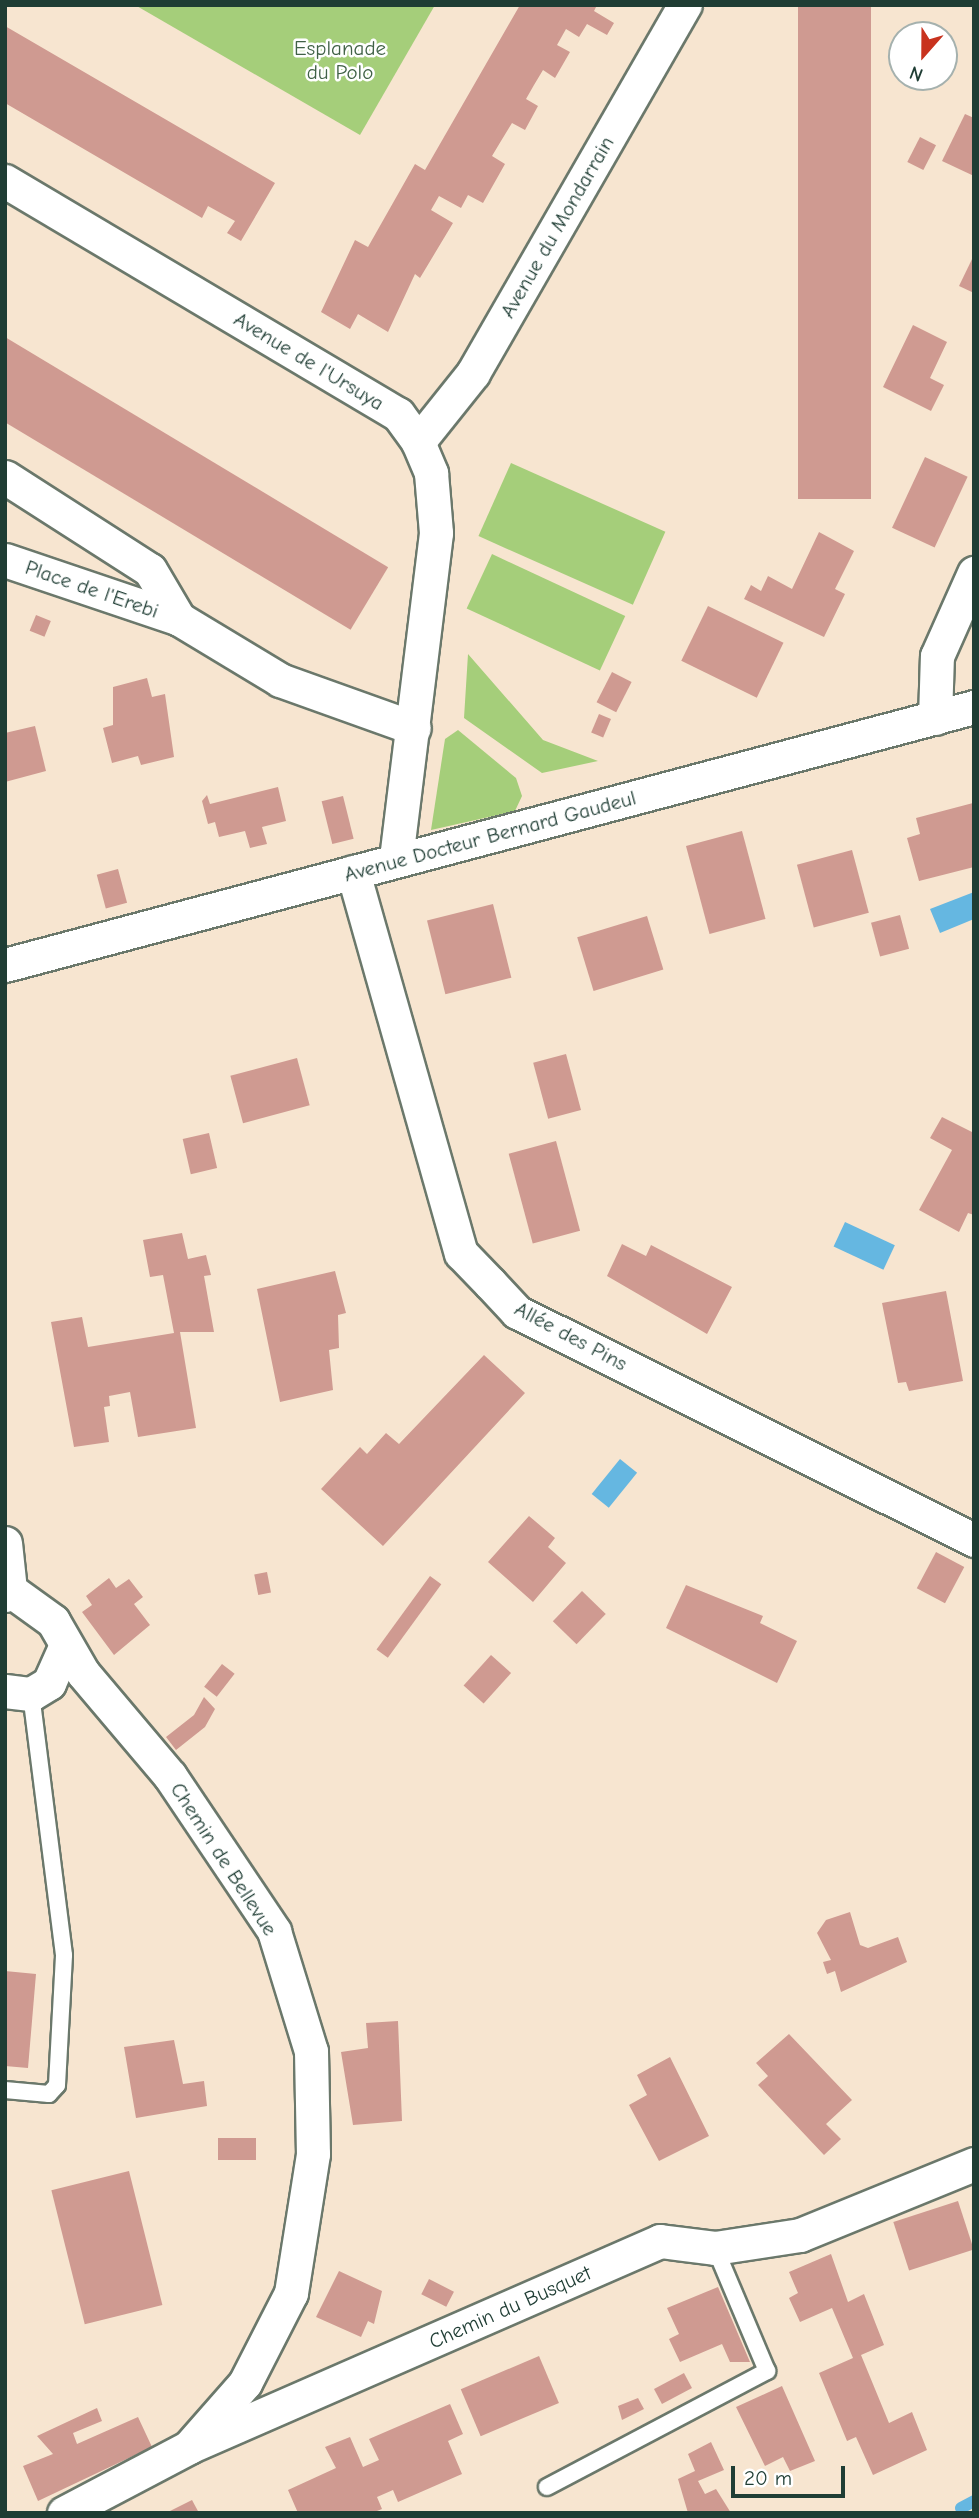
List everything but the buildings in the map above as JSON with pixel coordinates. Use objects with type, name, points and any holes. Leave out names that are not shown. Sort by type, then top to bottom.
[{"type":"street","name":"Avenue du Mondarrain","points":[[418,442],[472,373],[685,5]]},
{"type":"street","name":"Avenue de l'Ursuya","points":[[5,181],[398,414],[418,442],[431,473],[436,533],[396,861]]},
{"type":"street","name":"Place de l'Erebi","points":[[5,477],[150,570],[179,619]]},
{"type":"street","name":"Place de l'Erebi","points":[[5,560],[179,619],[281,680],[414,728]]},
{"type":"street","points":[[935,718],[937,656],[974,573]]},
{"type":"street","name":"Avenue Docteur Bernard Gaudeul","points":[[5,965],[974,708]]},
{"type":"street","name":"Allée des Pins","points":[[353,872],[461,1253],[517,1312],[974,1540]]},
{"type":"street","name":"Chemin de Bellevue","points":[[5,1543],[8,1593],[53,1620],[65,1647],[170,1776],[274,1931],[311,2051],[313,2154],[291,2293],[245,2383],[189,2447]]},
{"type":"street","points":[[18,1692],[48,1683],[65,1647]]},
{"type":"street","name":"Chemin du Busquet","points":[[64,2513],[189,2447],[660,2241],[715,2248],[800,2235],[974,2164]]},
{"type":"lane","points":[[5,2090],[50,2094],[58,2072],[64,1955],[18,1692]]},
{"type":"lane","points":[[547,2487],[766,2371],[715,2248]]},
{"type":"green space","name":"Esplanade du Polo","points":[[135,5],[435,5],[360,135]]},
{"type":"green space","points":[[511,463],[665,532],[633,605],[478,536]]},
{"type":"green space","points":[[492,554],[625,616],[600,671],[467,608]]},
{"type":"green space","points":[[468,654],[543,740],[598,761],[542,773],[464,718]]},
{"type":"green space","points":[[458,730],[516,778],[522,796],[515,811],[431,830],[445,739]]},
{"type":"water","points":[[974,892],[974,919],[940,933],[930,909]]},
{"type":"water","points":[[845,1222],[895,1245],[883,1270],[834,1246]]},
{"type":"water","points":[[620,1459],[637,1473],[609,1508],[592,1494]]},
{"type":"waterway","points":[[961,2508],[974,2501]]}]
